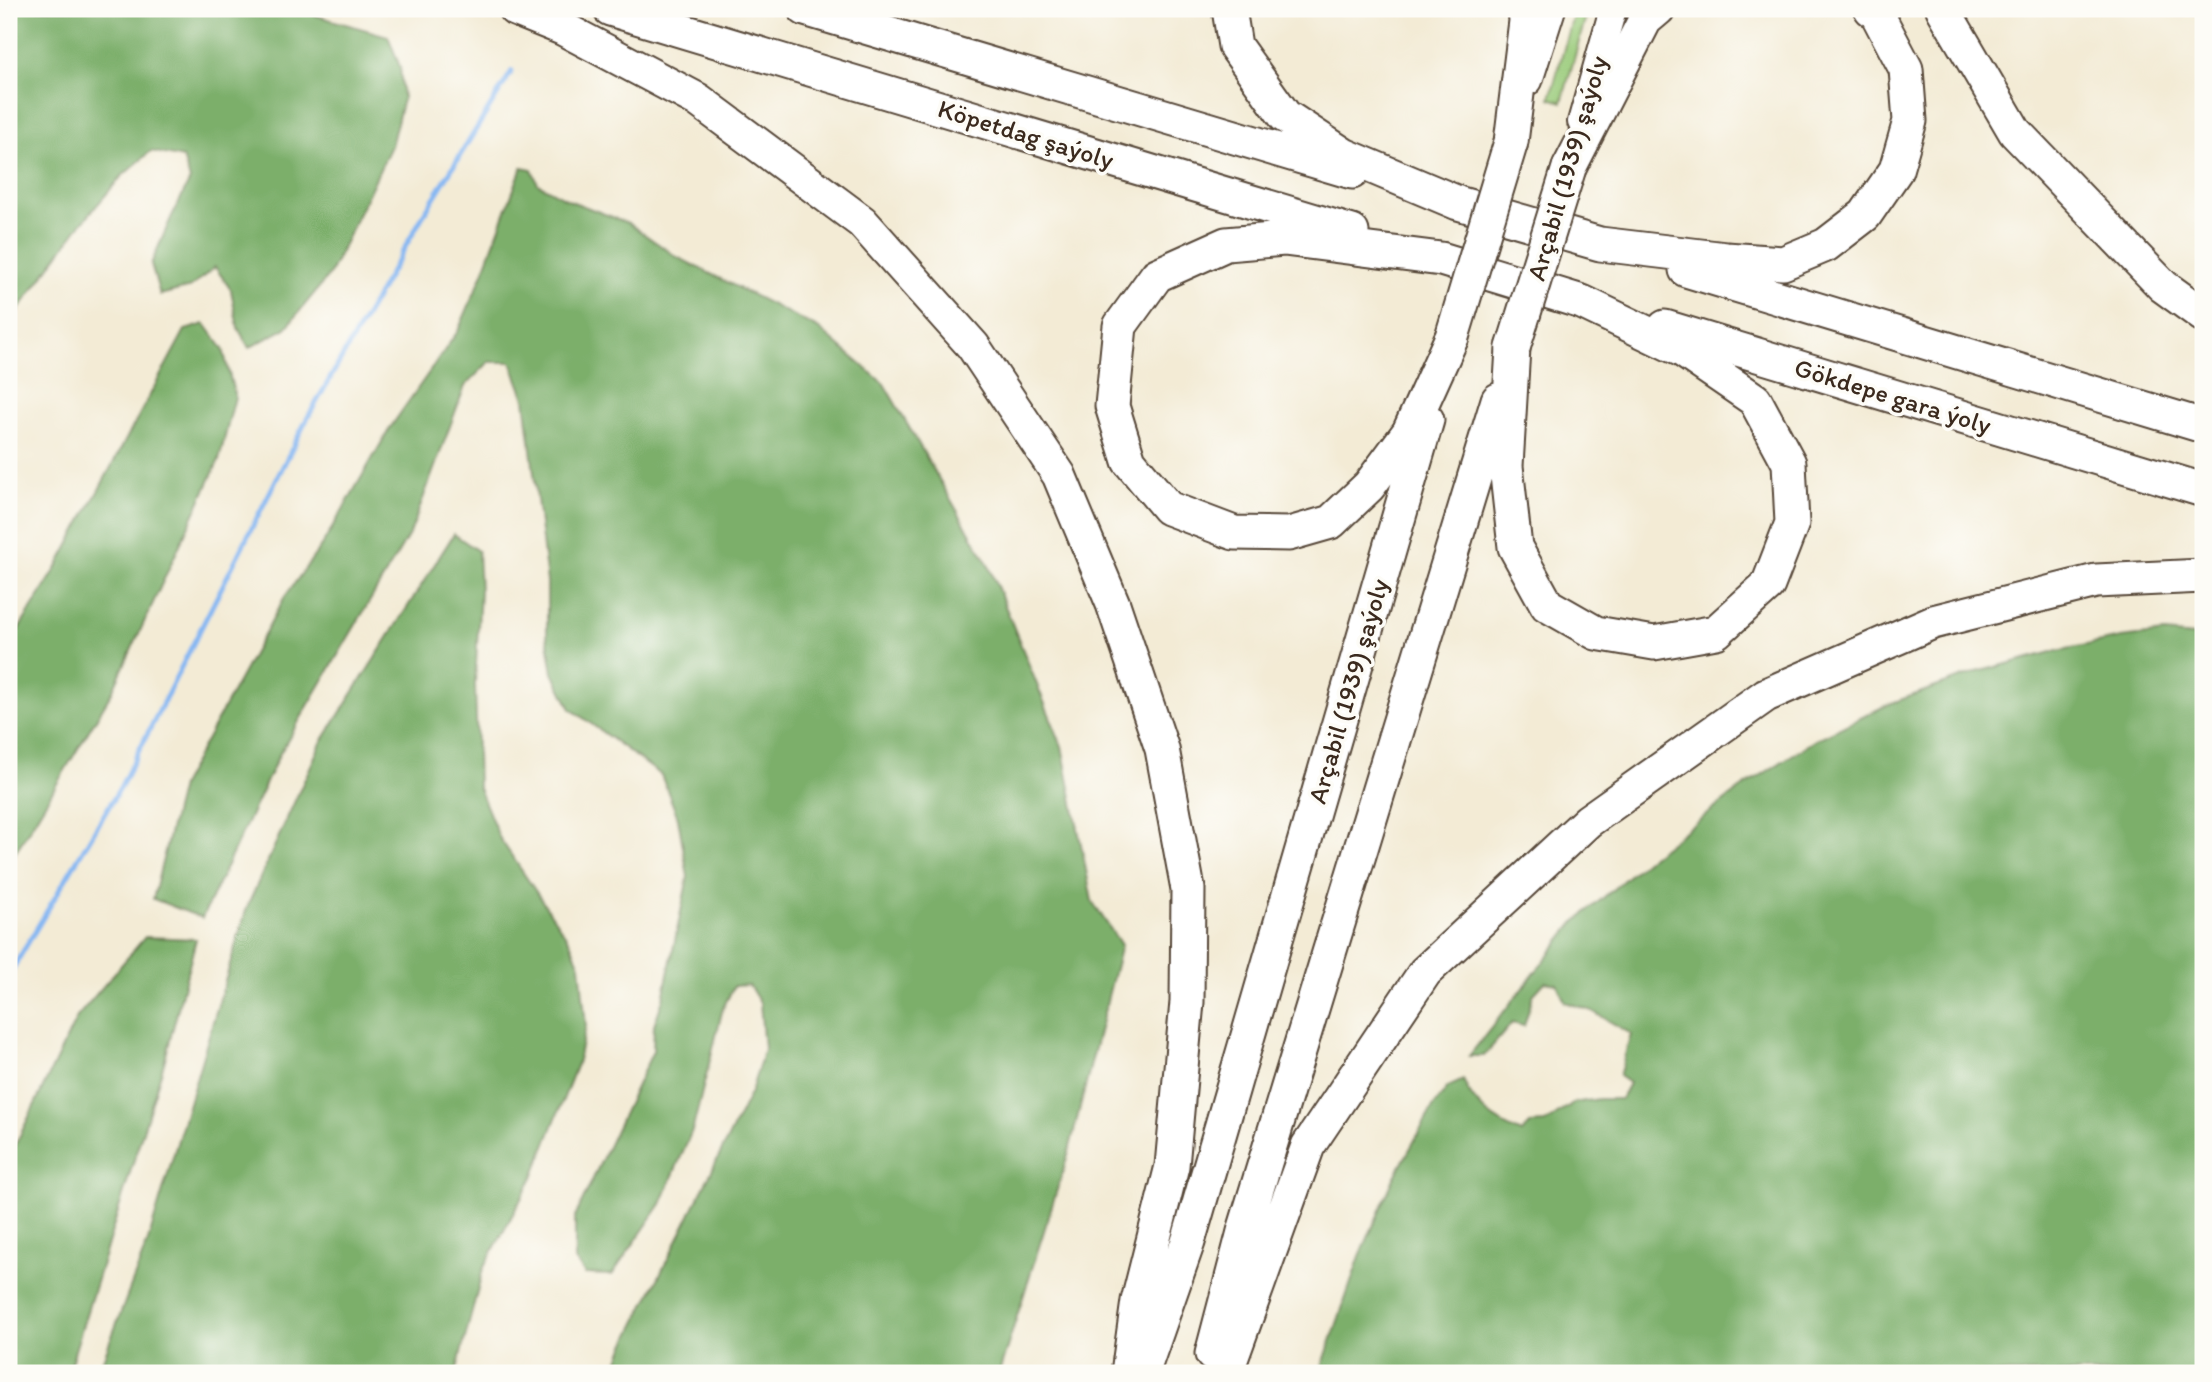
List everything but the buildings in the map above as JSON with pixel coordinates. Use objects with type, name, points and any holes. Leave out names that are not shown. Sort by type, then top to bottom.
[{"type":"main road","points":[[514,9],[562,28],[698,100],[862,222],[973,346],[1059,475],[1113,604],[1162,749],[1188,890],[1187,1002],[1171,1166],[1138,1301],[1128,1373]]},
{"type":"main road","name":"Köpetdag şaýoly","points":[[610,9],[1441,259]]},
{"type":"main road","points":[[806,9],[2203,426]]},
{"type":"main road","points":[[1229,9],[1234,46],[1285,116],[1344,155],[1458,204]]},
{"type":"main road","points":[[1511,142],[1526,21],[1525,9]]},
{"type":"main road","points":[[1569,168],[1645,20],[1658,9]]},
{"type":"main road","points":[[1600,244],[1726,259],[1783,262],[1826,245],[1865,215],[1896,170],[1910,121],[1906,69],[1876,12],[1871,9]]},
{"type":"main road","points":[[1943,9],[2015,132],[2163,286],[2203,315]]},
{"type":"main road","name":"Arçabil (1939) şaýoly","points":[[1142,1373],[1188,1242],[1511,142]]},
{"type":"main road","name":"Arçabil (1939) şaýoly","points":[[1207,1373],[1245,1228],[1569,168]]},
{"type":"main road","points":[[1452,337],[1409,432],[1369,486],[1331,522],[1289,534],[1234,533],[1168,508],[1129,461],[1112,406],[1120,326],[1157,275],[1226,244],[1284,239],[1441,259],[1582,302],[1682,350],[1755,400],[1789,463],[1792,523],[1768,585],[1716,632],[1654,643],[1596,633],[1547,606],[1515,547],[1506,466],[1513,348]]},
{"type":"main road","name":"Gökdepe gara ýoly","points":[[1582,302],[2203,490]]},
{"type":"main road","points":[[1226,1373],[1308,1146],[1424,972],[1588,821],[1766,695],[1933,622],[2096,581],[2203,576]]},
{"type":"street","name":"Arçabil (1939) şaýoly","points":[[1511,142],[1552,9]]},
{"type":"street","name":"Arçabil (1939) şaýoly","points":[[1569,168],[1613,9]]},
{"type":"green space","points":[[9,9],[293,9],[388,36],[400,67],[403,99],[391,146],[330,274],[286,328],[249,348],[238,328],[231,290],[215,267],[191,287],[160,295],[151,264],[190,180],[183,158],[151,151],[121,177],[80,225],[9,323]]},
{"type":"green space","points":[[1575,9],[1588,9],[1562,102],[1550,98]]},
{"type":"green space","points":[[522,167],[532,169],[538,184],[568,200],[628,223],[677,257],[818,328],[884,384],[988,564],[1062,746],[1092,901],[1121,945],[1068,1155],[999,1373],[614,1373],[624,1347],[751,1092],[764,1049],[760,1003],[749,985],[734,986],[723,1008],[693,1128],[661,1204],[612,1275],[585,1274],[575,1260],[575,1217],[653,1051],[654,1025],[663,999],[688,877],[678,818],[661,775],[571,709],[553,673],[547,636],[547,582],[525,399],[511,362],[489,362],[465,386],[411,531],[279,755],[202,918],[153,899],[181,786],[284,598],[324,542],[390,428],[458,331],[481,278]]},
{"type":"green space","points":[[205,324],[223,349],[235,397],[219,460],[111,694],[9,863],[9,645],[56,569],[185,330]]},
{"type":"green space","points":[[454,534],[478,551],[480,591],[475,684],[478,786],[499,837],[570,942],[580,965],[586,1026],[577,1064],[533,1177],[483,1269],[456,1373],[98,1373],[148,1241],[247,907],[321,743]]},
{"type":"green space","points":[[2165,633],[2203,637],[2203,1373],[1320,1373],[1360,1256],[1394,1178],[1433,1107],[1448,1087],[1463,1080],[1479,1106],[1503,1124],[1522,1133],[1530,1124],[1545,1123],[1573,1103],[1621,1099],[1629,1083],[1619,1076],[1631,1034],[1592,1011],[1565,1002],[1557,984],[1545,982],[1533,995],[1524,1026],[1512,1023],[1484,1056],[1469,1056],[1574,923],[1648,859],[1740,789],[1815,740],[1889,704],[1977,672],[2052,652],[2121,638]]},
{"type":"green space","points":[[145,937],[196,939],[164,1063],[68,1373],[9,1373],[9,1158],[77,1017]]},
{"type":"waterway","points":[[9,975],[121,786],[308,417],[424,214],[512,71]]}]
